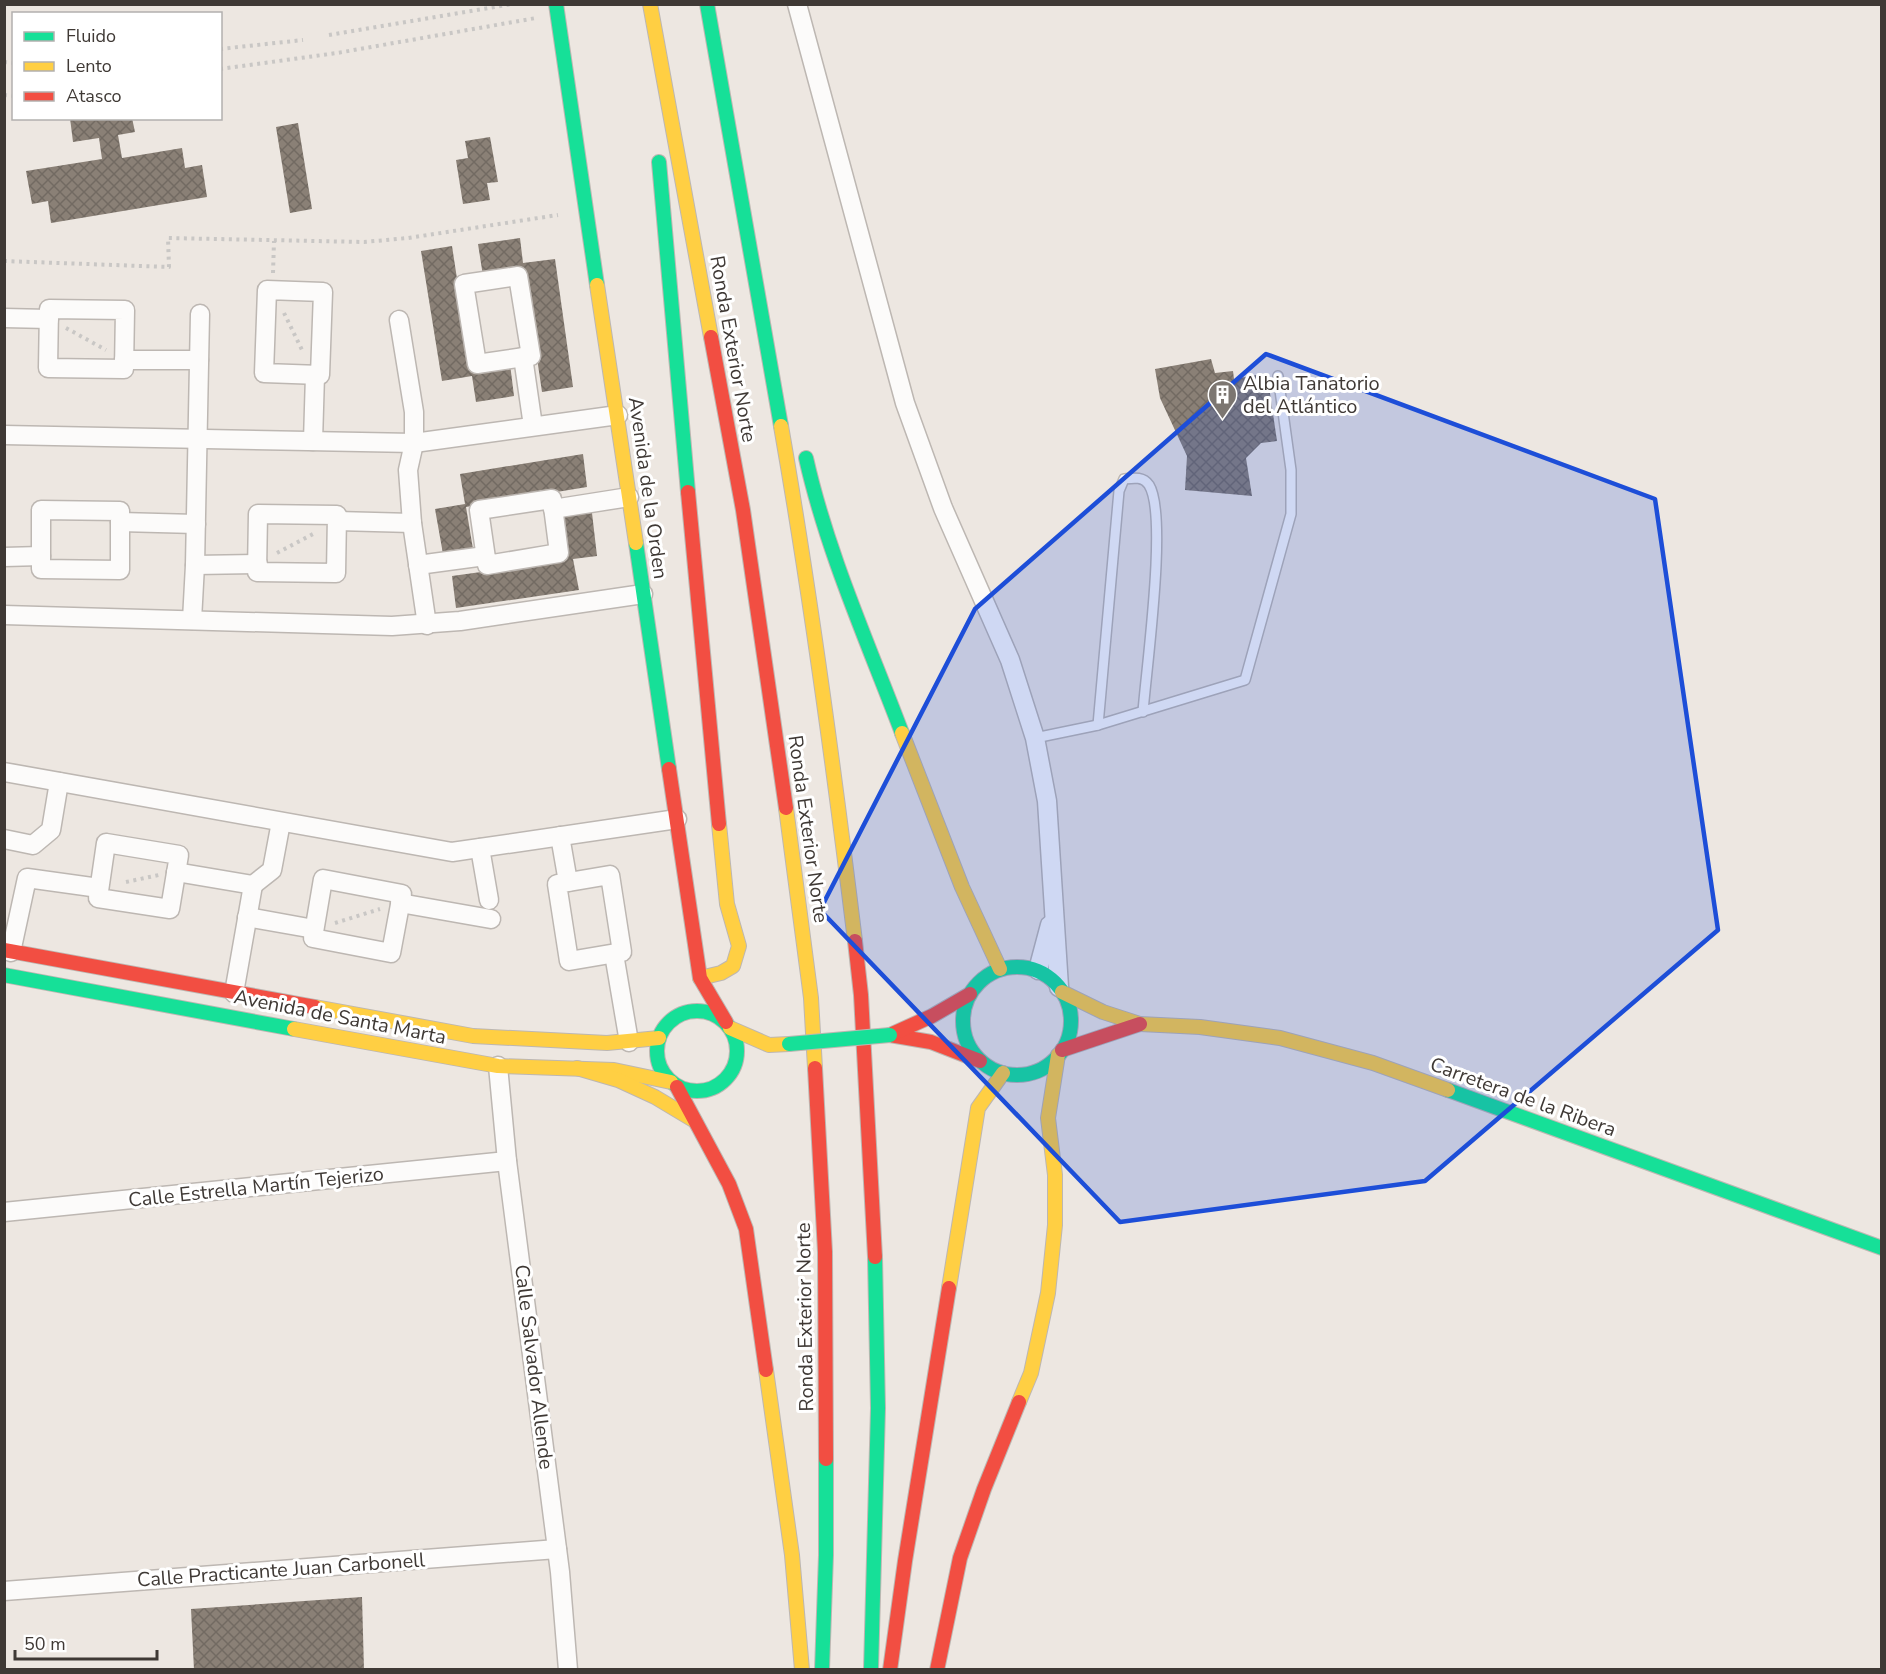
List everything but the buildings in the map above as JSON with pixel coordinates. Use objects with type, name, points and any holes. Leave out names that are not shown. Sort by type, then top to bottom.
[{"type":"main road","name":"Avenida de la Orden","points":[[556,4],[677,819],[694,987],[728,1025]]},
{"type":"main road","points":[[648,4],[655,111]]},
{"type":"main road","name":"Ronda Exterior Norte","points":[[648,4],[743,510],[780,760],[811,998],[825,1252],[826,1555],[822,1670]]},
{"type":"main road","name":"Ronda Exterior Norte","points":[[707,4],[800,537],[835,777],[861,995],[875,1253],[878,1408],[871,1670]]},
{"type":"main road","points":[[658,147],[704,680],[727,904],[739,946],[733,966],[694,987],[659,1038],[657,1053],[661,1069],[674,1084],[729,1184],[746,1229],[792,1555],[802,1670]]},
{"type":"main road","points":[[738,176],[779,331]]},
{"type":"main road","points":[[804,445],[811,480],[843,579],[962,887],[1000,969]]},
{"type":"main road","name":"Avenida de Santa Marta","points":[[8,951],[473,1036],[607,1043],[659,1038]]},
{"type":"main road","points":[[735,1066],[769,1045],[890,1035],[931,1042],[980,1061],[1003,1073],[1026,1074],[1040,1070],[1053,1062],[1068,1036],[1071,1022],[1068,1006],[1061,990],[1052,979],[1038,970],[1019,966],[1000,969],[988,974],[978,983],[970,994],[964,1011],[963,1029],[969,1046],[980,1061]]},
{"type":"main road","name":"Avenida de Santa Marta","points":[[4,975],[498,1066],[614,1070],[674,1084]]},
{"type":"main road","points":[[1061,990],[1103,1012],[1140,1024]]},
{"type":"main road","points":[[890,1035],[932,1016],[970,994]]},
{"type":"main road","points":[[669,1022],[683,1013],[700,1011],[714,1014],[728,1025],[769,1045]]},
{"type":"main road","points":[[1060,1052],[1140,1024]]},
{"type":"main road","name":"Carretera de la Ribera","points":[[1140,1024],[1200,1026],[1280,1038],[1373,1063],[1881,1248]]},
{"type":"main road","points":[[674,1084],[694,1092],[711,1089],[726,1080],[735,1066],[738,1048],[734,1034],[728,1025]]},
{"type":"main road","points":[[938,1670],[960,1558],[984,1489],[1030,1372],[1048,1293],[1055,1225],[1055,1175],[1048,1118],[1060,1052]]},
{"type":"main road","points":[[577,1068],[618,1080],[655,1097],[696,1122]]},
{"type":"main road","points":[[890,1670],[905,1561],[978,1108],[1003,1073]]},
{"type":"main road","points":[[1026,1074],[1048,1118]]},
{"type":"street","points":[[797,4],[905,403],[943,508],[1010,660],[1035,738],[1047,801],[1053,909],[1061,990]]},
{"type":"street","points":[[518,276],[531,356],[523,357],[477,364],[465,284],[518,276]]},
{"type":"street","points":[[267,290],[323,292],[321,375],[315,375],[264,373],[267,290]]},
{"type":"street","points":[[49,309],[126,310],[124,360],[124,369],[48,368],[49,309]]},
{"type":"street","points":[[192,621],[200,314]]},
{"type":"street","points":[[4,318],[49,319]]},
{"type":"street","points":[[399,320],[414,412],[414,443],[408,470],[412,523],[427,625]]},
{"type":"street","points":[[523,357],[533,426]]},
{"type":"street","points":[[124,360],[199,360]]},
{"type":"street","points":[[313,441],[315,375]]},
{"type":"street","points":[[4,435],[414,443],[618,415]]},
{"type":"street","points":[[553,509],[629,497]]},
{"type":"street","points":[[552,500],[553,509],[559,553],[487,565],[479,510],[552,500]]},
{"type":"street","points":[[41,510],[120,511],[120,522],[120,570],[41,569],[41,510]]},
{"type":"street","points":[[258,514],[337,514],[337,522],[336,573],[258,572],[258,514]]},
{"type":"street","points":[[120,522],[196,524]]},
{"type":"street","points":[[337,522],[412,523]]},
{"type":"street","points":[[4,556],[41,556]]},
{"type":"street","points":[[418,565],[485,556]]},
{"type":"street","points":[[195,565],[258,564]]},
{"type":"street","points":[[4,615],[392,626],[427,625],[643,594]]},
{"type":"street","points":[[4,772],[452,852],[677,819]]},
{"type":"street","points":[[4,839],[33,844],[51,830],[59,782]]},
{"type":"street","points":[[234,993],[253,885],[272,870],[281,822]]},
{"type":"street","points":[[560,836],[568,882]]},
{"type":"street","points":[[106,843],[179,855],[176,872],[170,909],[98,898],[106,843]]},
{"type":"street","points":[[480,848],[489,900]]},
{"type":"street","points":[[176,872],[253,885]]},
{"type":"street","points":[[610,875],[622,952],[614,954],[569,961],[557,884],[610,875]]},
{"type":"street","points":[[8,951],[27,878],[99,888]]},
{"type":"street","points":[[324,879],[402,894],[400,903],[391,953],[313,938],[324,879]]},
{"type":"street","points":[[400,903],[491,919]]},
{"type":"street","points":[[1038,970],[1053,909]]},
{"type":"street","points":[[247,917],[314,929]]},
{"type":"street","points":[[614,954],[629,1042]]},
{"type":"street","name":"Calle Salvador Allende","points":[[498,1066],[507,1161],[557,1549],[568,1670]]},
{"type":"street","name":"Calle Estrella Martín Tejerizo","points":[[4,1212],[507,1161]]},
{"type":"street","name":"Calle Practicante Juan Carbonell","points":[[4,1591],[557,1549]]},
{"type":"lane","points":[[1035,738],[1098,725],[1245,680],[1291,514],[1291,470],[1278,376]]},
{"type":"lane","points":[[1098,725],[1119,491],[1124,479],[1134,478],[1144,480],[1150,486],[1158,540],[1143,711]]},
{"type":"path","points":[[329,35],[512,4]]},
{"type":"path","points":[[222,69],[337,52],[536,18]]},
{"type":"path","points":[[222,49],[303,40]]},
{"type":"path","points":[[4,261],[168,267],[168,238],[364,242],[408,238],[558,214]]},
{"type":"path","points":[[49,319],[124,360]]},
{"type":"path","points":[[258,564],[337,522]]},
{"type":"path","points":[[99,888],[176,872]]},
{"type":"path","points":[[314,929],[400,903]]},
{"type":"highlighted area","points":[[1266,354],[1655,499],[1718,930],[1425,1181],[1120,1222],[820,910],[975,609]]},
{"type":"traffic: fast","points":[[556,4],[597,285]]},
{"type":"traffic: fast","points":[[707,4],[781,426]]},
{"type":"traffic: fast","points":[[659,162],[688,492]]},
{"type":"traffic: fast","points":[[806,458],[837,563],[902,733]]},
{"type":"traffic: fast","points":[[636,543],[669,769]]},
{"type":"traffic: fast","points":[[1017,967],[1038,971],[1055,983],[1067,1000],[1071,1021],[1067,1042],[1055,1059],[1038,1071],[1017,1075],[996,1071],[979,1059],[967,1042],[963,1021],[967,1000],[979,983],[996,971],[1017,967]]},
{"type":"traffic: fast","points":[[4,975],[294,1029]]},
{"type":"traffic: fast","points":[[697,1011],[712,1014],[725,1023],[734,1036],[737,1051],[734,1066],[725,1079],[712,1088],[697,1091],[682,1088],[669,1079],[660,1066],[657,1051],[660,1036],[669,1023],[682,1014],[697,1011]]},
{"type":"traffic: fast","points":[[789,1044],[890,1035]]},
{"type":"traffic: fast","points":[[1448,1090],[1882,1248]]},
{"type":"traffic: fast","points":[[871,1670],[878,1408],[875,1257]]},
{"type":"traffic: fast","points":[[822,1670],[826,1555],[826,1459]]},
{"type":"traffic: slow","points":[[650,4],[711,337]]},
{"type":"traffic: slow","points":[[597,285],[636,543]]},
{"type":"traffic: slow","points":[[781,426],[821,683],[855,941]]},
{"type":"traffic: slow","points":[[902,733],[962,887],[1000,969]]},
{"type":"traffic: slow","points":[[786,808],[811,998],[815,1068]]},
{"type":"traffic: slow","points":[[700,978],[721,973],[733,966],[739,946],[727,904],[719,824]]},
{"type":"traffic: slow","points":[[1062,992],[1103,1012],[1140,1024],[1200,1027],[1280,1038],[1373,1063],[1448,1090]]},
{"type":"traffic: slow","points":[[315,1007],[473,1036],[607,1043],[659,1038]]},
{"type":"traffic: slow","points":[[730,1028],[769,1045],[789,1044]]},
{"type":"traffic: slow","points":[[294,1029],[498,1066],[614,1070],[671,1082]]},
{"type":"traffic: slow","points":[[1019,1402],[1031,1373],[1048,1293],[1055,1225],[1055,1175],[1048,1118],[1058,1055]]},
{"type":"traffic: slow","points":[[577,1068],[618,1080],[655,1097],[695,1121]]},
{"type":"traffic: slow","points":[[949,1288],[978,1108],[1003,1073]]},
{"type":"traffic: slow","points":[[766,1370],[792,1555],[802,1670]]},
{"type":"traffic: jam","points":[[711,337],[743,510],[786,808]]},
{"type":"traffic: jam","points":[[688,492],[719,824]]},
{"type":"traffic: jam","points":[[669,769],[700,978],[726,1022]]},
{"type":"traffic: jam","points":[[855,941],[861,995],[875,1257]]},
{"type":"traffic: jam","points":[[4,950],[315,1007]]},
{"type":"traffic: jam","points":[[890,1035],[932,1016],[970,994]]},
{"type":"traffic: jam","points":[[1062,1050],[1140,1024]]},
{"type":"traffic: jam","points":[[890,1035],[931,1042],[980,1061]]},
{"type":"traffic: jam","points":[[815,1068],[825,1252],[826,1459]]},
{"type":"traffic: jam","points":[[677,1087],[729,1184],[746,1229],[766,1370]]},
{"type":"traffic: jam","points":[[890,1670],[905,1561],[949,1288]]},
{"type":"traffic: jam","points":[[937,1670],[960,1558],[984,1489],[1019,1402]]},
{"type":"place","name":"Albia Tanatorio del Atlántico","points":[[1222,420]]}]
